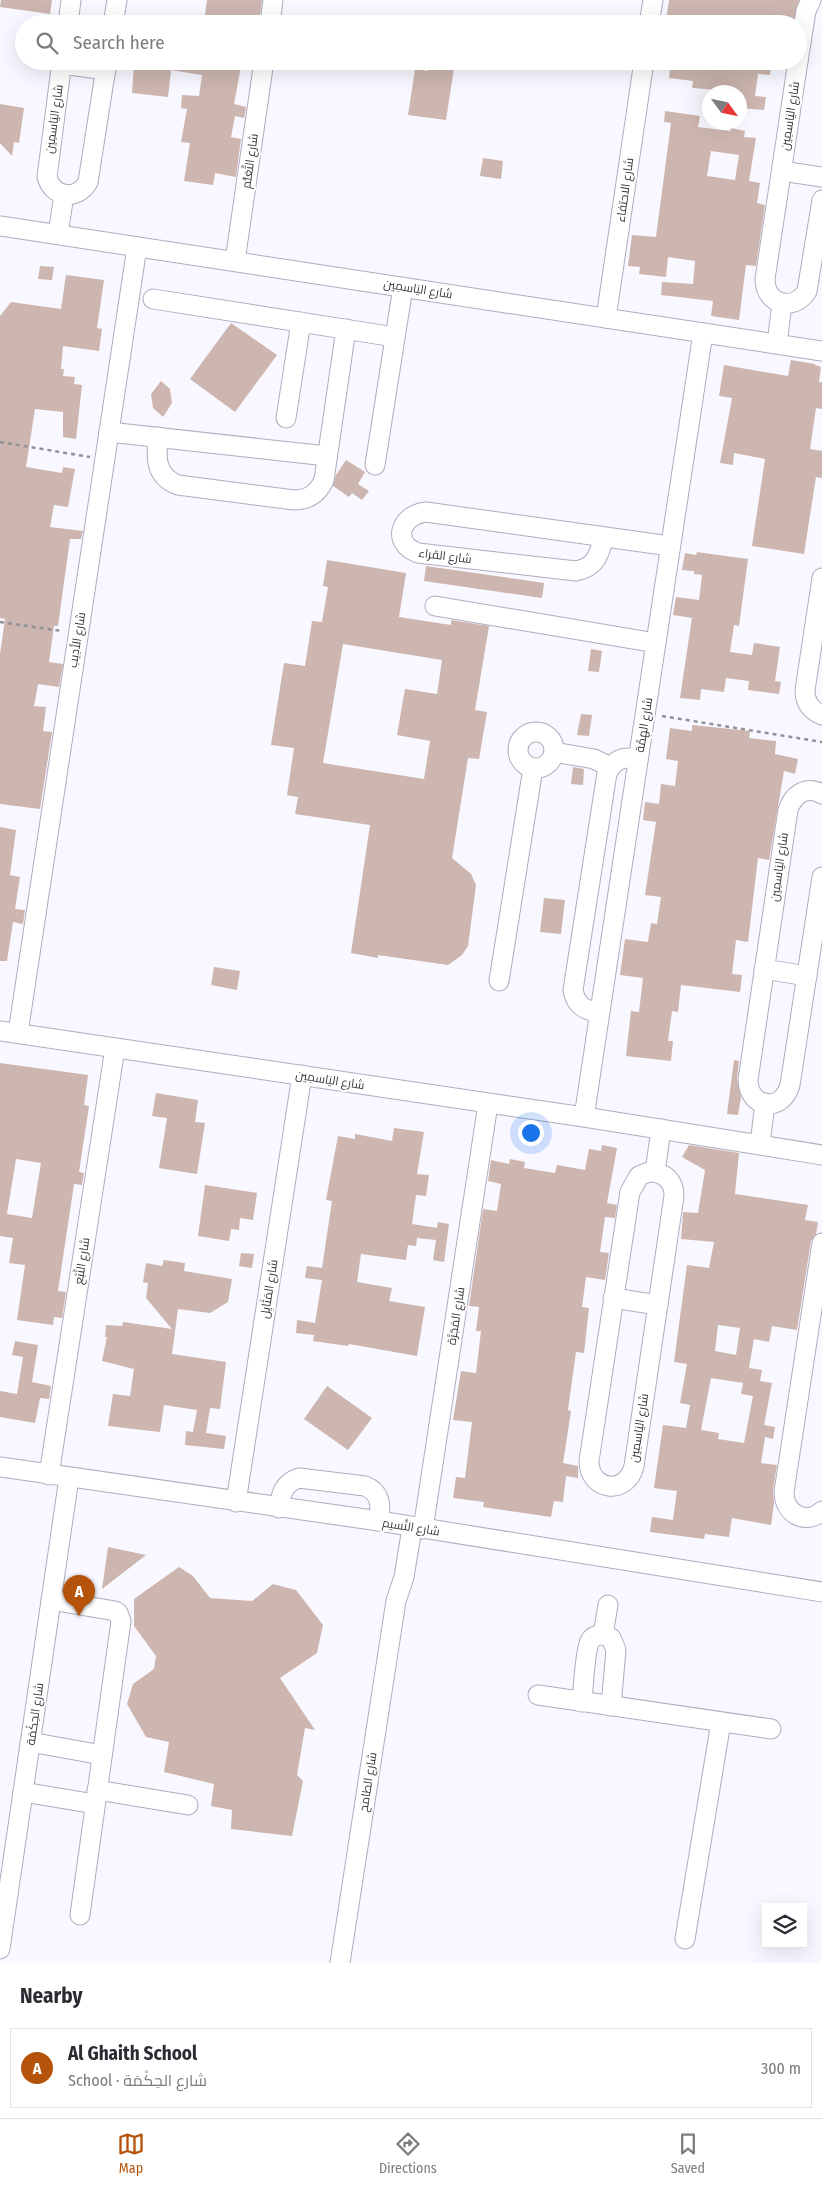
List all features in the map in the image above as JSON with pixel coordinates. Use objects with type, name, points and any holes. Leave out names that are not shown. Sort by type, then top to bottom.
[{"type":"street","points":[[69,15],[71,0]]},
{"type":"street","points":[[114,15],[117,0]]},
{"type":"street","points":[[271,15],[273,0]]},
{"type":"street","points":[[650,15],[653,0]]},
{"type":"street","name":"شارع اليَاسمِين","points":[[806,15],[810,0]]},
{"type":"street","name":"شارع اليَاسمِين","points":[[61,70],[47,171],[52,188],[64,195],[80,192],[88,182],[106,70]]},
{"type":"street","name":"شارع التَّعَلُّم","points":[[235,261],[263,70]]},
{"type":"street","name":"شارع الاحتفاء","points":[[606,318],[643,70]]},
{"type":"street","name":"شارع اليَاسمِين","points":[[782,303],[770,297],[765,286],[797,70]]},
{"type":"street","points":[[782,171],[822,177]]},
{"type":"street","points":[[58,234],[64,195]]},
{"type":"street","points":[[777,344],[782,303],[793,303],[804,296],[807,291],[822,200]]},
{"type":"street","name":"شارع اليَاسمِين","points":[[0,226],[822,351]]},
{"type":"street","name":"شارع الأَدِيب","points":[[9,1032],[78,633],[137,247]]},
{"type":"street","points":[[376,465],[403,287]]},
{"type":"street","points":[[153,299],[395,337]]},
{"type":"street","points":[[286,418],[301,322]]},
{"type":"street","points":[[158,438],[157,462],[162,474],[178,485],[294,500],[312,496],[321,487],[346,329]]},
{"type":"street","name":"شارع الهِمَّة","points":[[584,1117],[703,333]]},
{"type":"street","points":[[108,432],[327,456]]},
{"type":"street","name":"شارع القراء","points":[[604,537],[595,562],[590,567],[576,571],[418,553],[408,548],[401,532],[406,521],[411,516],[426,512],[670,546]]},
{"type":"street","points":[[822,578],[805,690],[810,708],[822,714]]},
{"type":"street","points":[[435,606],[656,643]]},
{"type":"street","points":[[536,732],[543,733],[552,740],[554,752],[553,758],[545,767],[533,768],[522,763],[518,752],[518,745],[525,735],[536,732]]},
{"type":"street","points":[[554,752],[594,759],[610,767]]},
{"type":"street","points":[[600,1012],[590,1011],[581,1007],[573,990],[606,779],[610,767],[623,758],[638,759]]},
{"type":"street","points":[[498,981],[533,768]]},
{"type":"street","name":"شارع اليَاسمِين","points":[[765,1103],[754,1097],[750,1092],[748,1080],[788,810],[793,800],[802,792],[813,790],[822,794]]},
{"type":"street","points":[[760,1144],[765,1103],[775,1103],[781,1100],[788,1091],[822,878]]},
{"type":"street","points":[[764,969],[807,976]]},
{"type":"street","name":"شارع اليَاسمِين","points":[[9,1032],[661,1128],[822,1155]]},
{"type":"street","name":"شارع النَّبْع","points":[[49,1475],[115,1048]]},
{"type":"street","name":"شارع المَثَايِل","points":[[236,1502],[302,1075]]},
{"type":"street","name":"شارع المَجَرَّة","points":[[413,1528],[488,1104]]},
{"type":"street","points":[[655,1172],[661,1128]]},
{"type":"street","name":"شارع اليَاسمِين","points":[[655,1172],[667,1177],[672,1183],[674,1196],[632,1472],[624,1482],[618,1485],[605,1485],[594,1478],[589,1467],[589,1460],[630,1192],[639,1176],[655,1172]]},
{"type":"street","points":[[822,1243],[815,1331],[784,1499],[790,1511],[800,1517],[813,1517],[822,1511]]},
{"type":"street","points":[[614,1298],[658,1305]]},
{"type":"street","name":"شارع النَّسيم","points":[[0,1468],[380,1521],[413,1528],[822,1592]]},
{"type":"street","name":"شارع الحِكْمَة","points":[[0,1949],[8,1833],[23,1792],[69,1478]]},
{"type":"street","points":[[279,1508],[283,1490],[292,1480],[299,1478],[355,1485],[369,1488],[377,1495],[381,1504],[380,1521]]},
{"type":"street","name":"شارع الطامح","points":[[340,1963],[396,1601],[396,1577],[413,1528]]},
{"type":"street","points":[[51,1600],[115,1611],[120,1616],[80,1915]]},
{"type":"street","points":[[603,1635],[608,1605]]},
{"type":"street","points":[[582,1702],[588,1645],[594,1637],[603,1635],[611,1638],[616,1650],[611,1706]]},
{"type":"street","points":[[538,1695],[771,1729]]},
{"type":"street","points":[[685,1939],[721,1722]]},
{"type":"street","points":[[30,1742],[102,1755]]},
{"type":"street","points":[[23,1792],[188,1805]]},
{"type":"path","points":[[0,442],[104,459]]},
{"type":"path","points":[[0,622],[78,633]]},
{"type":"path","points":[[645,713],[822,742]]},
{"type":"building","points":[[1,0],[52,0],[50,14],[0,7]]},
{"type":"building","points":[[207,0],[262,0],[260,15],[205,15]]},
{"type":"building","points":[[669,0],[799,0],[795,15],[667,15]]},
{"type":"building","points":[[134,70],[171,70],[168,97],[132,93]]},
{"type":"building","points":[[171,70],[240,70],[234,104],[246,107],[244,118],[235,116],[231,137],[241,139],[236,177],[215,173],[213,185],[184,181],[190,143],[181,142],[187,109],[181,108],[182,95],[199,96],[202,75]]},
{"type":"building","points":[[415,70],[454,70],[446,120],[408,115]]},
{"type":"building","points":[[670,70],[771,70],[770,75],[758,74],[755,96],[766,97],[764,110],[747,109],[747,85],[702,85],[702,89],[692,88],[693,81],[669,78]]},
{"type":"building","points":[[0,104],[24,108],[19,143],[14,142],[12,156],[0,143]]},
{"type":"building","points":[[665,111],[700,116],[698,127],[702,128],[702,130],[740,130],[745,131],[744,137],[756,138],[749,181],[760,183],[757,203],[765,205],[756,266],[746,265],[739,320],[711,316],[713,301],[661,295],[662,282],[693,284],[695,261],[668,257],[666,277],[639,274],[640,267],[628,266],[632,235],[656,237],[671,123],[664,122]],"holes":[[[711,151],[739,155],[735,180],[707,176]]]},
{"type":"building","points":[[483,158],[503,161],[501,179],[480,176]]},
{"type":"building","points":[[40,266],[54,267],[52,280],[38,279]]},
{"type":"building","points":[[66,275],[104,280],[97,328],[102,329],[99,351],[63,346],[61,369],[64,369],[63,376],[75,377],[74,384],[82,385],[76,439],[63,437],[63,412],[35,409],[26,467],[62,473],[63,467],[75,469],[68,507],[54,505],[50,527],[83,531],[81,539],[70,539],[58,626],[54,626],[49,662],[63,664],[59,687],[38,684],[34,706],[46,707],[43,731],[52,732],[40,809],[0,804],[0,654],[5,619],[0,618],[0,316],[11,302],[61,309]]},
{"type":"building","points":[[231,323],[277,355],[235,412],[190,379]]},
{"type":"building","points":[[791,360],[815,364],[821,367],[819,382],[822,382],[822,409],[816,408],[810,449],[822,451],[822,478],[816,477],[804,554],[752,546],[765,459],[734,453],[733,465],[720,463],[732,398],[719,396],[724,365],[788,376]]},
{"type":"building","points":[[161,381],[170,389],[172,403],[163,417],[153,408],[151,394]]},
{"type":"building","points":[[346,460],[365,472],[358,484],[369,491],[362,500],[352,493],[349,497],[333,486],[336,475]]},
{"type":"building","points":[[697,552],[748,559],[739,626],[734,625],[730,652],[752,655],[754,643],[780,647],[775,681],[781,682],[779,694],[748,690],[749,681],[726,678],[724,692],[701,689],[700,700],[680,698],[692,618],[673,615],[676,597],[699,600],[702,575],[694,574],[694,571],[682,570],[685,553],[696,555]]},
{"type":"building","points":[[327,560],[406,573],[399,617],[451,625],[451,620],[489,626],[475,710],[487,712],[479,759],[468,758],[452,858],[471,874],[476,885],[468,946],[462,955],[448,965],[378,955],[378,958],[351,953],[370,825],[295,814],[298,797],[287,795],[294,748],[271,745],[284,663],[305,666],[312,621],[322,622],[328,587],[323,586]],"holes":[[[343,644],[442,660],[437,694],[405,689],[397,735],[430,741],[424,779],[323,763]]]},
{"type":"building","points":[[426,566],[544,583],[542,598],[424,581]]},
{"type":"building","points":[[591,649],[602,651],[599,672],[588,671]]},
{"type":"building","points":[[581,714],[592,715],[589,736],[577,735]]},
{"type":"building","points":[[692,725],[750,731],[749,738],[776,741],[775,754],[798,759],[795,774],[784,771],[769,860],[758,858],[748,942],[736,940],[732,974],[742,975],[740,992],[681,985],[678,1012],[672,1011],[668,1041],[673,1041],[671,1061],[626,1056],[631,1011],[639,1012],[643,978],[620,975],[625,939],[648,942],[651,923],[657,924],[661,897],[645,895],[656,822],[643,820],[645,802],[659,804],[661,784],[675,786],[678,761],[666,759],[670,728],[692,731]]},
{"type":"building","points":[[573,767],[584,769],[583,785],[571,784]]},
{"type":"building","points":[[0,827],[16,830],[10,875],[20,877],[15,909],[25,910],[23,924],[13,922],[7,961],[0,961]]},
{"type":"building","points":[[544,898],[565,900],[561,934],[540,932]]},
{"type":"building","points":[[214,967],[240,971],[237,990],[211,985]]},
{"type":"building","points":[[734,1060],[739,1061],[737,1079],[741,1097],[738,1115],[727,1114]]},
{"type":"building","points":[[0,1063],[88,1075],[84,1105],[89,1106],[79,1172],[84,1173],[82,1185],[74,1184],[58,1291],[66,1292],[62,1318],[54,1317],[53,1325],[17,1320],[25,1265],[9,1263],[13,1238],[0,1236]],"holes":[[[16,1159],[41,1163],[32,1218],[7,1214]]]},
{"type":"building","points":[[156,1093],[198,1100],[195,1122],[205,1123],[197,1174],[159,1168],[167,1118],[152,1116]]},
{"type":"building","points":[[394,1128],[424,1132],[417,1174],[429,1175],[426,1196],[416,1195],[412,1224],[437,1228],[438,1222],[449,1224],[444,1262],[433,1260],[436,1240],[417,1238],[416,1246],[408,1245],[406,1260],[361,1254],[357,1282],[392,1288],[389,1301],[425,1307],[417,1356],[349,1344],[348,1346],[313,1341],[314,1335],[296,1333],[297,1320],[315,1323],[322,1280],[305,1278],[307,1266],[322,1268],[332,1201],[326,1200],[338,1136],[355,1139],[355,1134],[392,1141]]},
{"type":"building","points":[[602,1145],[617,1148],[607,1203],[617,1205],[615,1218],[605,1217],[600,1252],[609,1253],[605,1280],[586,1277],[582,1307],[589,1308],[584,1353],[576,1352],[568,1410],[571,1411],[563,1463],[578,1466],[578,1478],[566,1476],[563,1502],[554,1501],[551,1517],[483,1507],[484,1502],[453,1498],[456,1477],[465,1478],[472,1422],[453,1420],[461,1371],[476,1373],[481,1331],[476,1331],[479,1307],[469,1306],[483,1209],[497,1211],[501,1184],[488,1181],[491,1160],[509,1164],[510,1159],[525,1162],[524,1168],[555,1173],[557,1165],[585,1170],[589,1149],[601,1151]]},
{"type":"building","points":[[689,1145],[739,1153],[735,1194],[808,1205],[805,1220],[818,1222],[816,1234],[811,1241],[797,1330],[772,1326],[769,1342],[754,1339],[749,1368],[762,1370],[760,1381],[772,1383],[764,1425],[775,1427],[773,1439],[765,1437],[761,1463],[777,1465],[771,1525],[732,1518],[729,1537],[705,1534],[704,1539],[650,1532],[652,1517],[673,1520],[677,1491],[654,1488],[663,1425],[686,1428],[690,1405],[680,1403],[687,1364],[674,1362],[687,1265],[709,1268],[714,1242],[681,1239],[683,1212],[698,1213],[705,1170],[682,1157]],"holes":[[[718,1325],[740,1328],[736,1355],[715,1351]],[[711,1378],[743,1383],[741,1394],[753,1396],[744,1443],[718,1439],[719,1433],[701,1430]]]},
{"type":"building","points":[[205,1185],[257,1193],[253,1220],[240,1218],[239,1230],[231,1229],[229,1241],[198,1236]]},
{"type":"building","points":[[241,1253],[254,1254],[252,1268],[239,1266]]},
{"type":"building","points":[[164,1260],[185,1263],[184,1271],[232,1279],[228,1302],[210,1313],[178,1309],[172,1354],[226,1362],[220,1409],[210,1408],[206,1433],[226,1436],[224,1449],[185,1445],[186,1431],[193,1432],[197,1410],[164,1405],[160,1432],[108,1426],[113,1394],[130,1396],[134,1369],[102,1361],[107,1337],[105,1337],[106,1325],[122,1326],[123,1322],[172,1329],[146,1298],[148,1283],[143,1282],[146,1263],[162,1266]]},
{"type":"building","points":[[15,1341],[38,1345],[32,1382],[51,1386],[49,1399],[40,1398],[35,1423],[0,1417],[0,1391],[17,1394],[23,1357],[12,1355]]},
{"type":"building","points":[[327,1386],[372,1418],[348,1450],[304,1419]]},
{"type":"building","points":[[108,1547],[146,1555],[102,1589]]},
{"type":"building","points":[[179,1567],[193,1576],[210,1598],[252,1601],[273,1584],[296,1590],[323,1625],[317,1653],[280,1678],[315,1730],[305,1728],[297,1775],[303,1781],[292,1836],[231,1829],[232,1810],[211,1806],[214,1784],[164,1772],[169,1742],[146,1737],[127,1704],[133,1684],[154,1669],[156,1656],[134,1626],[134,1599]]},
{"type":"place","name":"Al Ghaith School","points":[[79,1616]]}]
